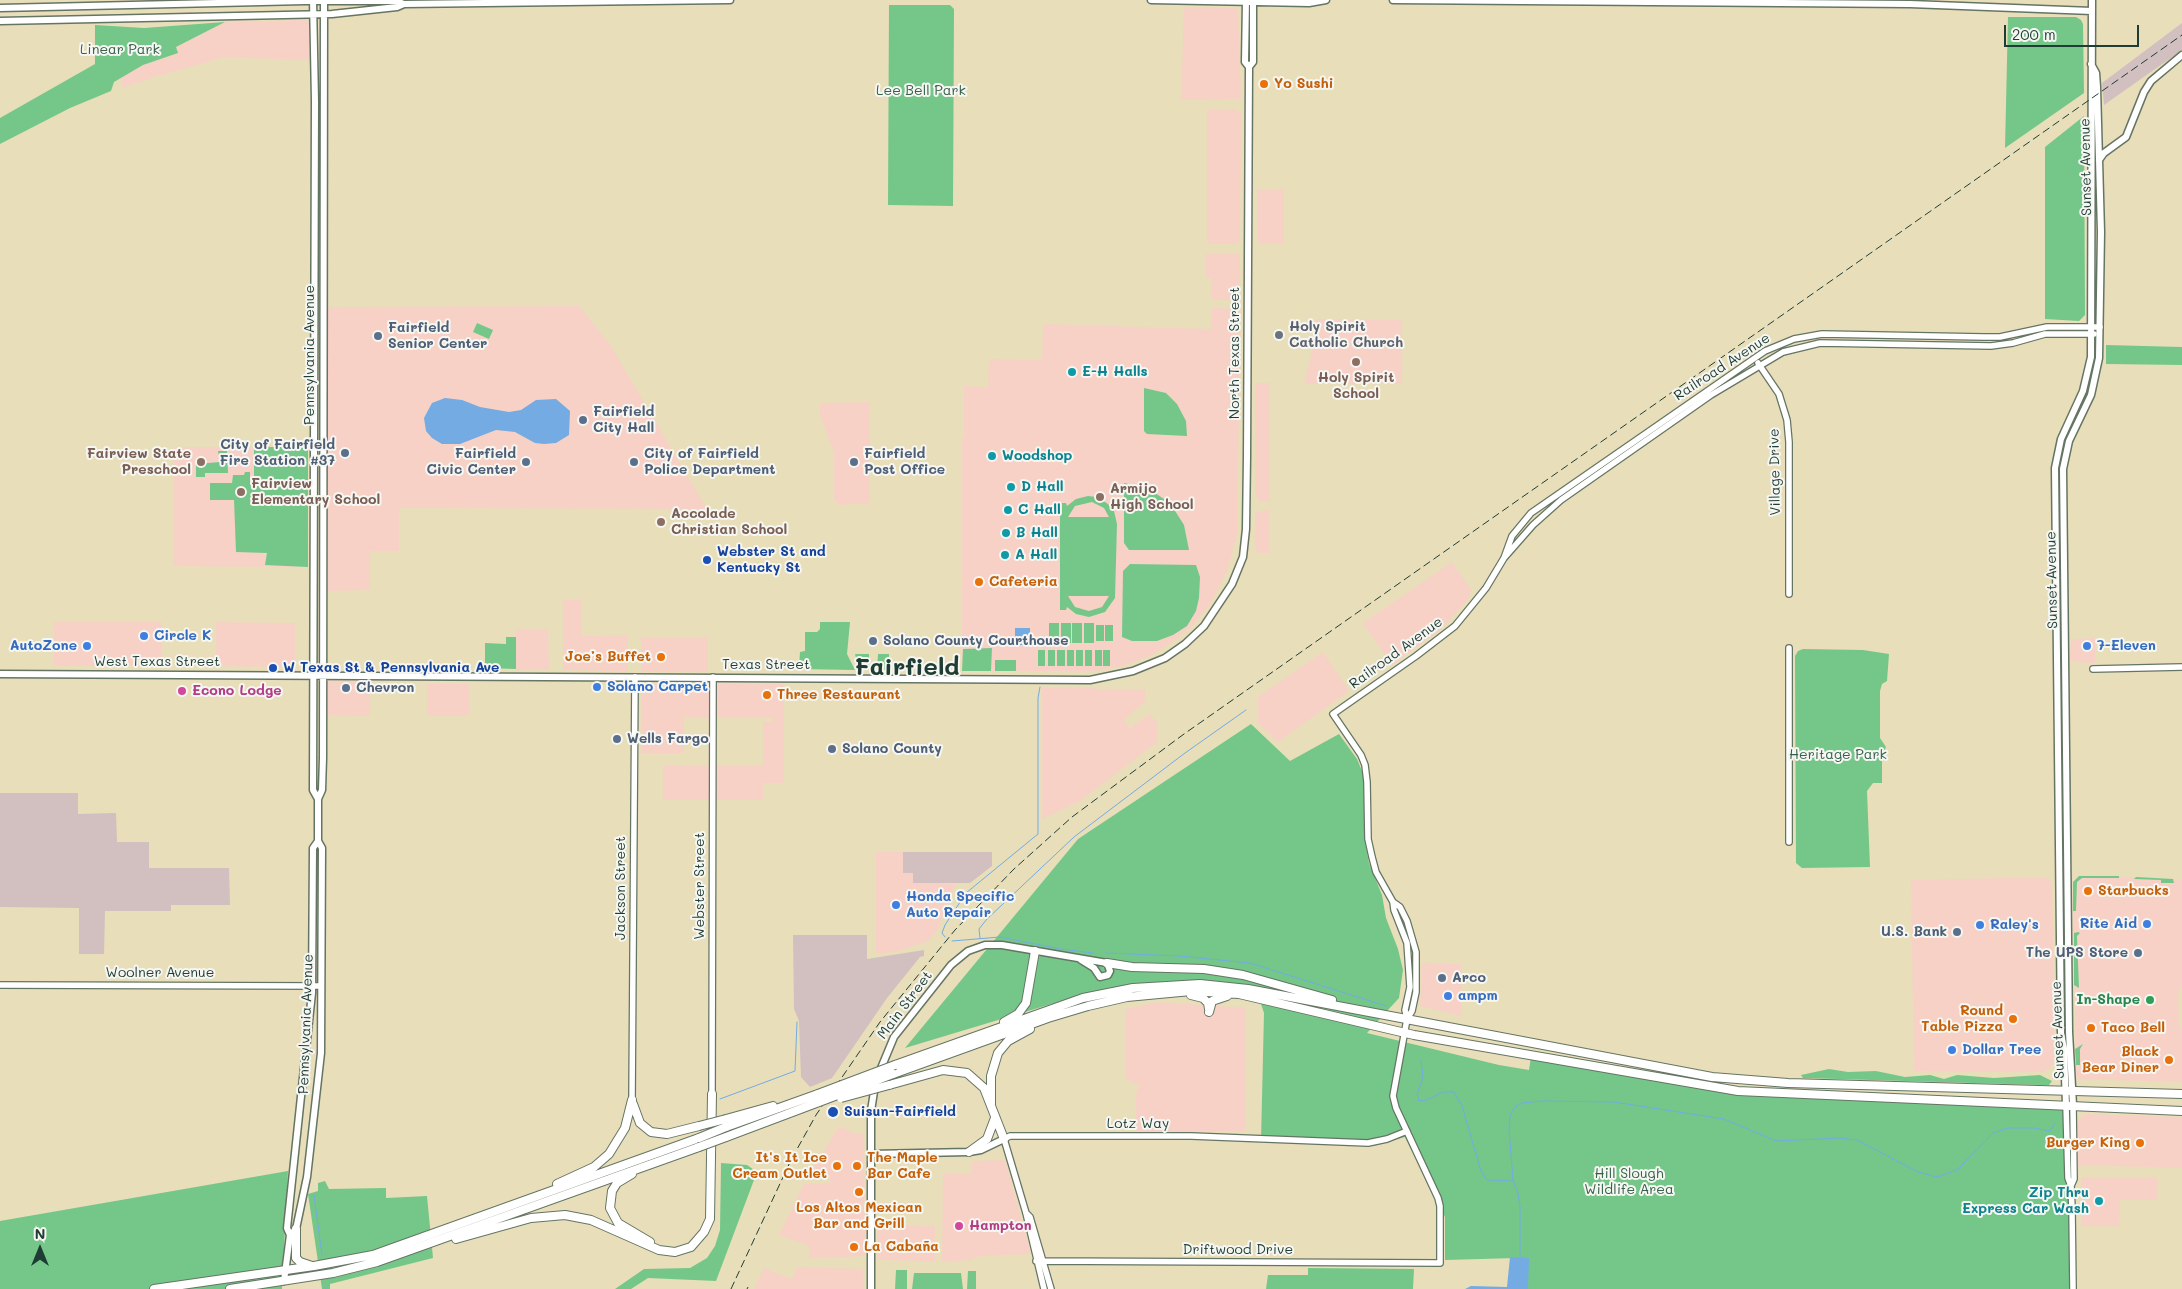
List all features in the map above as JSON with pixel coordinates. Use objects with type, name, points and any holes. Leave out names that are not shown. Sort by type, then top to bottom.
[{"type":"highway","points":[[978,1035],[1011,1018],[1023,1009],[1029,995],[1035,951]]},
{"type":"highway","points":[[1107,963],[1132,967],[1204,970],[1243,975],[1293,988],[1352,1009]]},
{"type":"highway","points":[[230,1289],[359,1267],[432,1243],[726,1137],[791,1112],[896,1065],[978,1035],[1084,998],[1106,992],[1160,985],[1230,986],[1675,1071],[1740,1080],[2182,1094]]},
{"type":"highway","points":[[819,1098],[1062,1014],[1127,997],[1182,992],[1238,994],[1405,1034],[1674,1082],[1738,1091],[2182,1111]]},
{"type":"highway","points":[[1182,992],[1203,998],[1208,1003],[1209,1012],[1214,998],[1238,994]]},
{"type":"highway","points":[[991,1104],[992,1068],[1003,1046],[1016,1036],[1062,1014]]},
{"type":"highway","points":[[632,1100],[636,1117],[651,1132],[667,1134],[794,1101],[889,1085],[943,1070],[959,1070],[980,1082],[991,1104],[1004,1139]]},
{"type":"highway","points":[[432,1243],[449,1241],[531,1218],[554,1215],[574,1216],[591,1220],[650,1247],[667,1252],[682,1250],[696,1243],[708,1225],[711,1211],[712,1094]]},
{"type":"highway","points":[[485,1215],[501,1206],[594,1167],[609,1154],[620,1139],[629,1118],[632,1100]]},
{"type":"highway","points":[[154,1289],[314,1266],[373,1255],[699,1138],[794,1101]]},
{"type":"highway","points":[[969,1152],[987,1139],[995,1118]]},
{"type":"highway","points":[[651,1164],[617,1183],[610,1199],[612,1215],[625,1229],[662,1246],[682,1247],[699,1238]]},
{"type":"highway","points":[[293,1232],[296,1258],[300,1262],[314,1266]]},
{"type":"highway","points":[[253,1286],[270,1289]]},
{"type":"main road","points":[[0,8],[313,1],[396,1],[404,4],[730,0]]},
{"type":"main road","points":[[1151,0],[1320,3],[1326,0]]},
{"type":"main road","points":[[1393,0],[1792,1],[2092,11]]},
{"type":"main road","name":"Sunset Avenue","points":[[2070,1105],[2061,1033],[2055,468],[2061,439],[2088,376],[2092,331],[2095,150],[2091,62],[2092,0]]},
{"type":"main road","name":"Pennsylvania Avenue","points":[[284,1281],[284,1270],[307,1178],[320,1072],[322,848],[318,841],[318,799],[314,790],[315,120],[313,1]]},
{"type":"main road","name":"Pennsylvania Avenue","points":[[318,799],[322,790],[324,1]]},
{"type":"main road","name":"North Texas Street","points":[[1246,1],[1245,62],[1249,67]]},
{"type":"main road","name":"North Texas Street","points":[[1203,628],[1220,606],[1232,584],[1243,556],[1246,529],[1249,67],[1252,62],[1253,1]]},
{"type":"main road","points":[[0,21],[324,14],[397,7],[404,4]]},
{"type":"main road","points":[[2099,160],[2126,137],[2144,92],[2151,81],[2182,55]]},
{"type":"main road","points":[[2095,150],[2110,150]]},
{"type":"main road","name":"Sunset Avenue","points":[[2069,1091],[2063,469],[2071,434],[2091,395],[2096,378],[2100,331],[2099,160],[2095,150]]},
{"type":"main road","points":[[313,576],[316,578],[316,590],[322,593]]},
{"type":"main road","points":[[314,593],[318,597],[319,609],[323,613]]},
{"type":"main road","name":"Texas Street","points":[[314,675],[1090,680],[1108,678],[1152,664],[1185,644],[1203,628]]},
{"type":"main road","name":"West Texas Street","points":[[0,674],[314,675]]},
{"type":"main road","name":"Pennsylvania Avenue","points":[[293,1232],[287,1228],[312,986],[313,848],[318,841]]},
{"type":"main road","name":"Main Street","points":[[871,1289],[872,1100],[884,1056],[894,1037],[957,959],[978,946],[994,944],[1107,963]]},
{"type":"main road","points":[[1082,960],[1094,968],[1100,977],[1108,975],[1110,971],[1107,963]]},
{"type":"main road","name":"Lotz Way","points":[[871,1154],[969,1152],[981,1150],[1004,1139]]},
{"type":"street","name":"Railroad Avenue","points":[[1504,558],[1506,546],[1512,536],[1531,513],[1754,358],[1779,344],[1822,334],[2000,337],[2047,327],[2092,331]]},
{"type":"street","name":"Railroad Avenue","points":[[1393,902],[1376,872],[1372,857],[1368,826],[1367,782],[1361,755],[1333,714],[1416,656],[1455,626],[1486,588],[1504,558],[1533,525],[1561,500],[1759,364],[1783,352],[1820,343],[1991,346],[2013,343],[2045,334],[2100,331]]},
{"type":"street","name":"Village Drive","points":[[1754,358],[1779,394],[1787,420],[1789,442],[1789,594]]},
{"type":"street","points":[[1789,648],[1789,842]]},
{"type":"street","points":[[2093,669],[2182,667]]},
{"type":"street","name":"Jackson Street","points":[[632,1100],[635,677]]},
{"type":"street","name":"Webster Street","points":[[712,1094],[713,677]]},
{"type":"street","points":[[1393,902],[1409,957],[1413,968],[1417,969]]},
{"type":"street","points":[[1393,902],[1400,906],[1409,927],[1416,952],[1417,969],[1412,1011],[1407,1019]]},
{"type":"street","points":[[1406,1131],[1393,1096],[1407,1019],[1405,1010],[1410,987],[1409,957]]},
{"type":"street","name":"Woolner Avenue","points":[[0,985],[320,986]]},
{"type":"street","points":[[2070,1105],[2067,1147],[2068,1178],[2071,1186]]},
{"type":"street","points":[[2070,1105],[2074,1169],[2071,1186],[2073,1289]]},
{"type":"street","name":"Lotz Way","points":[[1004,1139],[1010,1136],[1192,1136],[1368,1143],[1387,1140],[1406,1131]]},
{"type":"street","name":"Driftwood Drive","points":[[1039,1261],[1440,1263],[1438,1198],[1406,1131]]},
{"type":"street","points":[[1004,1139],[1039,1261],[1044,1289]]},
{"type":"street","points":[[2067,1147],[2070,1151],[2070,1166],[2074,1169]]},
{"type":"street","points":[[1039,1261],[1051,1289]]},
{"type":"shaded area","points":[[1184,7],[1235,8],[1238,10],[1240,99],[1181,100]]},
{"type":"shaded area","points":[[305,20],[309,24],[310,60],[225,57],[123,88],[120,78],[143,65],[178,53],[176,47],[225,22]]},
{"type":"shaded area","points":[[2182,23],[2182,50],[2104,105],[2102,83]]},
{"type":"shaded area","points":[[1207,109],[1235,109],[1241,113],[1240,240],[1237,244],[1207,244]]},
{"type":"shaded area","points":[[1257,189],[1284,189],[1284,243],[1261,244],[1257,241]]},
{"type":"shaded area","points":[[1206,253],[1240,254],[1239,301],[1211,299],[1211,278],[1206,278]]},
{"type":"shaded area","name":"Fairfield Civic Center","points":[[579,306],[609,343],[707,509],[399,508],[399,551],[370,551],[370,590],[324,591],[325,307]]},
{"type":"shaded area","name":"Armijo High School","points":[[1212,308],[1239,309],[1240,330],[1237,534],[1227,571],[1209,606],[1190,628],[1171,643],[1150,656],[1123,666],[1095,671],[962,671],[962,437],[964,437],[964,386],[988,387],[989,359],[1042,360],[1043,324],[1211,329]]},
{"type":"shaded area","name":"Holy Spirit School","points":[[1316,319],[1402,320],[1402,384],[1304,384],[1315,340]]},
{"type":"shaded area","points":[[1255,383],[1270,383],[1269,502],[1259,501],[1255,494]]},
{"type":"shaded area","points":[[870,402],[870,503],[839,505],[834,500],[834,453],[820,415],[820,403]]},
{"type":"shaded area","name":"Fairview Elementary School","points":[[174,447],[308,447],[308,567],[173,566]]},
{"type":"shaded area","points":[[1269,510],[1269,553],[1259,553],[1255,549],[1255,514],[1260,511]]},
{"type":"shaded area","points":[[1452,562],[1471,590],[1468,600],[1440,630],[1392,665],[1363,623]]},
{"type":"shaded area","points":[[563,600],[582,600],[582,636],[628,635],[628,671],[563,670]]},
{"type":"shaded area","points":[[54,621],[162,622],[161,663],[112,666],[54,666]]},
{"type":"shaded area","points":[[216,622],[295,623],[295,667],[216,666]]},
{"type":"shaded area","points":[[516,629],[548,629],[549,670],[516,670]]},
{"type":"shaded area","points":[[641,637],[708,637],[708,670],[706,672],[641,672]]},
{"type":"shaded area","points":[[2095,638],[2095,663],[2073,662],[2070,658],[2071,639]]},
{"type":"shaded area","points":[[1323,652],[1349,691],[1278,742],[1258,723],[1258,697]]},
{"type":"shaded area","points":[[328,681],[370,681],[370,716],[327,715]]},
{"type":"shaded area","points":[[427,684],[469,684],[469,716],[427,716]]},
{"type":"shaded area","points":[[641,684],[784,684],[784,783],[763,783],[763,800],[663,800],[663,765],[763,765],[763,722],[773,722],[773,718],[684,717],[684,753],[641,753]]},
{"type":"shaded area","points":[[1094,687],[1094,689],[1145,689],[1145,701],[1124,720],[1130,728],[1150,714],[1157,723],[1157,742],[1080,801],[1042,819],[1042,688]]},
{"type":"shaded area","points":[[0,793],[78,793],[78,814],[116,813],[117,842],[149,842],[149,868],[229,868],[230,905],[171,905],[171,911],[105,911],[104,954],[79,954],[79,908],[0,907]]},
{"type":"shaded area","points":[[876,852],[903,852],[903,872],[913,873],[914,883],[956,884],[937,931],[928,941],[895,952],[876,954]]},
{"type":"shaded area","points":[[903,852],[992,852],[992,866],[970,883],[913,883],[913,873],[903,873]]},
{"type":"shaded area","points":[[2078,876],[2182,880],[2182,985],[2178,992],[2179,1027],[2182,1030],[2182,1082],[2078,1079],[2076,1075],[2073,882]]},
{"type":"shaded area","points":[[2047,877],[2052,882],[2053,937],[2053,1063],[2050,1068],[2042,1072],[1914,1071],[1911,880]]},
{"type":"shaded area","points":[[793,935],[867,935],[867,959],[924,950],[924,956],[920,957],[887,998],[832,1078],[810,1087],[801,1077],[799,1021],[794,1009]]},
{"type":"shaded area","points":[[1422,963],[1461,964],[1462,1016],[1420,1006]]},
{"type":"shaded area","points":[[1159,1002],[1246,1008],[1245,1131],[1136,1131],[1136,1095],[1139,1086],[1125,1078],[1126,1009]]},
{"type":"shaded area","points":[[2085,1114],[2182,1117],[2182,1168],[2076,1165],[2076,1122]]},
{"type":"shaded area","points":[[839,1126],[854,1133],[864,1134],[865,1256],[809,1258],[809,1246],[779,1235],[804,1184],[830,1183],[830,1176],[814,1176],[811,1173]]},
{"type":"shaded area","points":[[1005,1160],[1031,1254],[981,1256],[970,1260],[942,1262],[943,1173],[971,1174],[972,1161]]},
{"type":"shaded area","points":[[2081,1177],[2157,1177],[2157,1200],[2120,1200],[2119,1226],[2081,1226]]},
{"type":"shaded area","points":[[877,1225],[935,1226],[935,1261],[877,1260]]},
{"type":"shaded area","points":[[797,1267],[863,1269],[864,1289],[754,1289],[764,1268],[792,1279]]},
{"type":"green space","name":"Lee Bell Park","points":[[889,5],[950,5],[954,9],[953,206],[888,205]]},
{"type":"green space","points":[[2008,17],[2076,17],[2081,20],[2083,24],[2084,93],[2005,148]]},
{"type":"green space","name":"Linear Park","points":[[225,22],[176,47],[178,53],[143,65],[114,82],[111,91],[70,108],[0,144],[0,118],[95,64],[95,25],[144,28]]},
{"type":"green space","points":[[2084,116],[2085,315],[2079,321],[2045,319],[2045,147]]},
{"type":"green space","points":[[477,323],[493,330],[489,339],[473,332]]},
{"type":"green space","points":[[2106,345],[2182,347],[2182,365],[2106,364]]},
{"type":"green space","points":[[1144,388],[1166,393],[1177,404],[1186,421],[1187,436],[1147,434],[1144,431]]},
{"type":"green space","points":[[254,447],[308,447],[308,567],[265,565],[267,553],[236,552],[234,500],[210,500],[210,483],[232,483],[233,475],[244,475],[245,472],[250,472],[250,483],[254,483]]},
{"type":"green space","points":[[218,451],[227,451],[228,473],[205,473],[205,477],[196,477],[196,464],[220,462]]},
{"type":"green space","points":[[1124,483],[1149,489],[1170,503],[1184,525],[1189,550],[1129,550],[1124,543]]},
{"type":"green space","points":[[1088,496],[1097,497],[1108,504],[1114,511],[1117,524],[1115,598],[1105,612],[1089,617],[1076,614],[1067,607],[1066,610],[1060,610],[1060,503],[1066,503],[1067,506],[1076,499]],"holes":[[[1092,502],[1104,508],[1109,517],[1068,517],[1075,506]],[[1068,596],[1109,596],[1102,607],[1089,611],[1075,607]]]},
{"type":"green space","points":[[1130,564],[1196,565],[1200,577],[1199,598],[1196,611],[1187,626],[1173,635],[1157,641],[1132,641],[1122,637],[1123,571]]},
{"type":"green space","points":[[820,622],[850,622],[847,654],[855,670],[799,669],[800,652],[805,651],[805,632],[817,632],[820,629]]},
{"type":"green space","points":[[1049,623],[1059,623],[1059,642],[1049,642]]},
{"type":"green space","points":[[1061,623],[1071,623],[1071,643],[1061,643]]},
{"type":"green space","points":[[1072,623],[1082,623],[1082,643],[1072,643]]},
{"type":"green space","points":[[1084,623],[1094,623],[1094,643],[1084,643]]},
{"type":"green space","points":[[1096,625],[1104,625],[1104,641],[1096,641]]},
{"type":"green space","points":[[1105,625],[1113,625],[1113,641],[1105,641]]},
{"type":"green space","points":[[506,637],[516,637],[516,669],[485,668],[485,643],[506,644]]},
{"type":"green space","points":[[992,648],[991,671],[962,671],[963,649]]},
{"type":"green space","name":"Heritage Park","points":[[1803,649],[1863,650],[1889,654],[1887,681],[1882,684],[1880,691],[1880,738],[1886,747],[1882,755],[1882,783],[1873,783],[1867,791],[1870,867],[1802,868],[1796,863],[1795,656],[1798,651]]},
{"type":"green space","points":[[1038,650],[1045,650],[1045,666],[1038,666]]},
{"type":"green space","points":[[1048,650],[1055,650],[1055,666],[1048,666]]},
{"type":"green space","points":[[1057,650],[1065,650],[1065,666],[1057,666]]},
{"type":"green space","points":[[1067,650],[1074,650],[1074,666],[1067,666]]},
{"type":"green space","points":[[1076,650],[1083,650],[1083,666],[1076,666]]},
{"type":"green space","points":[[1085,650],[1092,650],[1092,666],[1085,666]]},
{"type":"green space","points":[[1095,650],[1102,650],[1102,666],[1095,666]]},
{"type":"green space","points":[[1103,650],[1110,650],[1110,666],[1103,666]]},
{"type":"green space","points":[[855,654],[869,654],[869,670],[859,670]]},
{"type":"green space","points":[[878,654],[889,654],[889,670],[877,670]]},
{"type":"green space","points":[[995,660],[1016,660],[1016,671],[995,671]]},
{"type":"green space","name":"Hill Slough Wildlife Area","points":[[1251,724],[1290,761],[1339,734],[1357,759],[1365,778],[1365,842],[1369,863],[1382,895],[1386,918],[1398,949],[1403,970],[1399,998],[1367,1033],[1499,1065],[1529,1070],[1531,1057],[1710,1088],[2066,1105],[2071,1186],[2073,1289],[1516,1289],[1516,1258],[1445,1260],[1445,1217],[1405,1137],[1373,1146],[1261,1140],[1264,1013],[1256,989],[1078,996],[905,1048],[1078,839]]},
{"type":"green space","points":[[2079,876],[2119,876],[2119,878],[2082,878],[2077,882],[2076,911],[2073,911],[2073,882]]},
{"type":"green space","points":[[2136,877],[2173,879],[2174,883],[2161,883],[2161,880],[2134,879]]},
{"type":"green space","points":[[2074,933],[2080,933],[2077,936],[2079,988],[2074,985]]},
{"type":"green space","points":[[2083,1044],[2080,1049],[2080,1065],[2076,1065],[2075,1049]]},
{"type":"green space","points":[[1829,1069],[1848,1072],[1876,1071],[1905,1077],[1930,1075],[1944,1079],[1957,1075],[1994,1078],[2040,1075],[2052,1081],[2049,1085],[2041,1085],[1803,1078],[1801,1075]]},
{"type":"green space","points":[[721,1163],[747,1165],[757,1172],[716,1281],[648,1278],[631,1289],[615,1289],[644,1269],[690,1268],[707,1258],[715,1246],[720,1230]]},
{"type":"green space","points":[[288,1171],[282,1289],[0,1289],[0,1221]]},
{"type":"green space","points":[[325,1181],[329,1189],[386,1188],[386,1198],[427,1196],[433,1258],[330,1284],[330,1289],[322,1289],[308,1194],[318,1191],[318,1183]]},
{"type":"green space","points":[[1308,1268],[1414,1269],[1413,1289],[1266,1289],[1268,1275],[1308,1275]]},
{"type":"green space","points":[[896,1270],[907,1270],[907,1289],[895,1289]]},
{"type":"green space","points":[[968,1271],[976,1271],[976,1289],[967,1289]]},
{"type":"green space","points":[[914,1273],[961,1273],[963,1289],[912,1289]]},
{"type":"water","points":[[445,398],[462,400],[480,407],[509,412],[521,410],[536,400],[556,399],[570,411],[569,435],[556,443],[544,444],[535,443],[515,432],[496,430],[460,444],[442,444],[432,438],[426,431],[424,418],[432,403]]},
{"type":"water","points":[[1015,628],[1030,628],[1030,637],[1023,637],[1023,645],[1015,645]]},
{"type":"water","points":[[1510,1257],[1529,1258],[1528,1289],[1465,1289],[1471,1286],[1507,1287]]},
{"type":"waterway","points":[[945,937],[942,933],[945,925],[966,893],[1038,834],[1038,698],[1040,687]]},
{"type":"waterway","points":[[980,938],[979,929],[987,919],[1074,837],[1185,753],[1246,710]]},
{"type":"waterway","points":[[952,941],[1000,937],[1093,953]]},
{"type":"waterway","points":[[1106,953],[1179,956],[1250,963],[1386,1006]]},
{"type":"waterway","points":[[720,1099],[795,1071],[797,1022]]},
{"type":"waterway","points":[[1421,1060],[1423,1077],[1417,1094],[1419,1101],[1427,1100],[1443,1092],[1454,1092],[1462,1106],[1481,1171],[1486,1179],[1491,1181],[1513,1180]]},
{"type":"waterway","points":[[1520,1259],[1520,1207],[1518,1193],[1513,1180],[1509,1129],[1510,1116],[1514,1108],[1522,1103],[1542,1101],[1614,1102],[1724,1119],[1776,1141],[1840,1138],[1857,1140],[1918,1172],[1937,1177],[1957,1170],[1993,1133],[2008,1128],[2034,1128],[2050,1131],[2055,1123]]},
{"type":"waterway","points":[[314,1195],[322,1255]]},
{"type":"railway","points":[[731,1289],[791,1160],[816,1115],[880,1022],[955,930],[1014,869],[1072,817],[1184,734],[2182,35]]},
{"type":"place","name":"Yo Sushi","points":[[1264,84]]},
{"type":"place","name":"Holy Spirit Catholic Church","points":[[1279,335]]},
{"type":"place","name":"Fairfield Senior Center","points":[[378,336]]},
{"type":"place","name":"Holy Spirit School","points":[[1356,362]]},
{"type":"place","name":"E-H Halls","points":[[1072,372]]},
{"type":"place","name":"Fairfield City Hall","points":[[583,420]]},
{"type":"place","name":"City of Fairfield Fire Station #37","points":[[345,453]]},
{"type":"place","name":"Woodshop","points":[[992,456]]},
{"type":"place","name":"Fairview State Preschool","points":[[201,462]]},
{"type":"place","name":"Fairfield Civic Center","points":[[526,462]]},
{"type":"place","name":"City of Fairfield Police Department","points":[[634,462]]},
{"type":"place","name":"Fairfield Post Office","points":[[854,462]]},
{"type":"place","name":"D Hall","points":[[1011,487]]},
{"type":"place","name":"Fairview Elementary School","points":[[241,492]]},
{"type":"place","name":"Armijo High School","points":[[1100,497]]},
{"type":"place","name":"C Hall","points":[[1008,510]]},
{"type":"place","name":"Accolade Christian School","points":[[661,522]]},
{"type":"place","name":"B Hall","points":[[1006,533]]},
{"type":"place","name":"A Hall","points":[[1005,555]]},
{"type":"place","name":"Webster St and Kentucky St","points":[[707,560]]},
{"type":"place","name":"Cafeteria","points":[[979,582]]},
{"type":"place","name":"Circle K","points":[[144,636]]},
{"type":"place","name":"Solano County Courthouse","points":[[873,641]]},
{"type":"place","name":"AutoZone","points":[[87,646]]},
{"type":"place","name":"7-Eleven","points":[[2087,646]]},
{"type":"place","name":"Joe’s Buffet","points":[[661,657]]},
{"type":"place","name":"W Texas St & Pennsylvania Ave","points":[[273,668]]},
{"type":"place","name":"Solano Carpet","points":[[597,687]]},
{"type":"place","name":"Chevron","points":[[346,688]]},
{"type":"place","name":"Econo Lodge","points":[[182,691]]},
{"type":"place","name":"Three Restaurant","points":[[767,695]]},
{"type":"place","name":"Wells Fargo","points":[[617,739]]},
{"type":"place","name":"Solano County","points":[[832,749]]},
{"type":"place","name":"Starbucks","points":[[2088,891]]},
{"type":"place","name":"Honda Specific Auto Repair","points":[[896,905]]},
{"type":"place","name":"Rite Aid","points":[[2147,924]]},
{"type":"place","name":"Raley's","points":[[1980,925]]},
{"type":"place","name":"U.S. Bank","points":[[1957,932]]},
{"type":"place","name":"The UPS Store","points":[[2138,953]]},
{"type":"place","name":"Arco","points":[[1442,978]]},
{"type":"place","name":"ampm","points":[[1448,996]]},
{"type":"place","name":"In-Shape","points":[[2150,1000]]},
{"type":"place","name":"Round Table Pizza","points":[[2013,1019]]},
{"type":"place","name":"Taco Bell","points":[[2091,1028]]},
{"type":"place","name":"Dollar Tree","points":[[1952,1050]]},
{"type":"place","name":"Black Bear Diner","points":[[2169,1060]]},
{"type":"place","name":"Suisun-Fairfield","points":[[833,1112]]},
{"type":"place","name":"Burger King","points":[[2140,1143]]},
{"type":"place","name":"It's It Ice Cream Outlet","points":[[837,1166]]},
{"type":"place","name":"The Maple Bar Cafe","points":[[857,1166]]},
{"type":"place","name":"Los Altos Mexican Bar and Grill","points":[[859,1192]]},
{"type":"place","name":"Zip Thru Express Car Wash","points":[[2099,1201]]},
{"type":"place","name":"Hampton","points":[[959,1226]]},
{"type":"place","name":"La Cabaña","points":[[854,1247]]},
{"type":"district","name":"Fairfield","points":[[907,668]]}]
